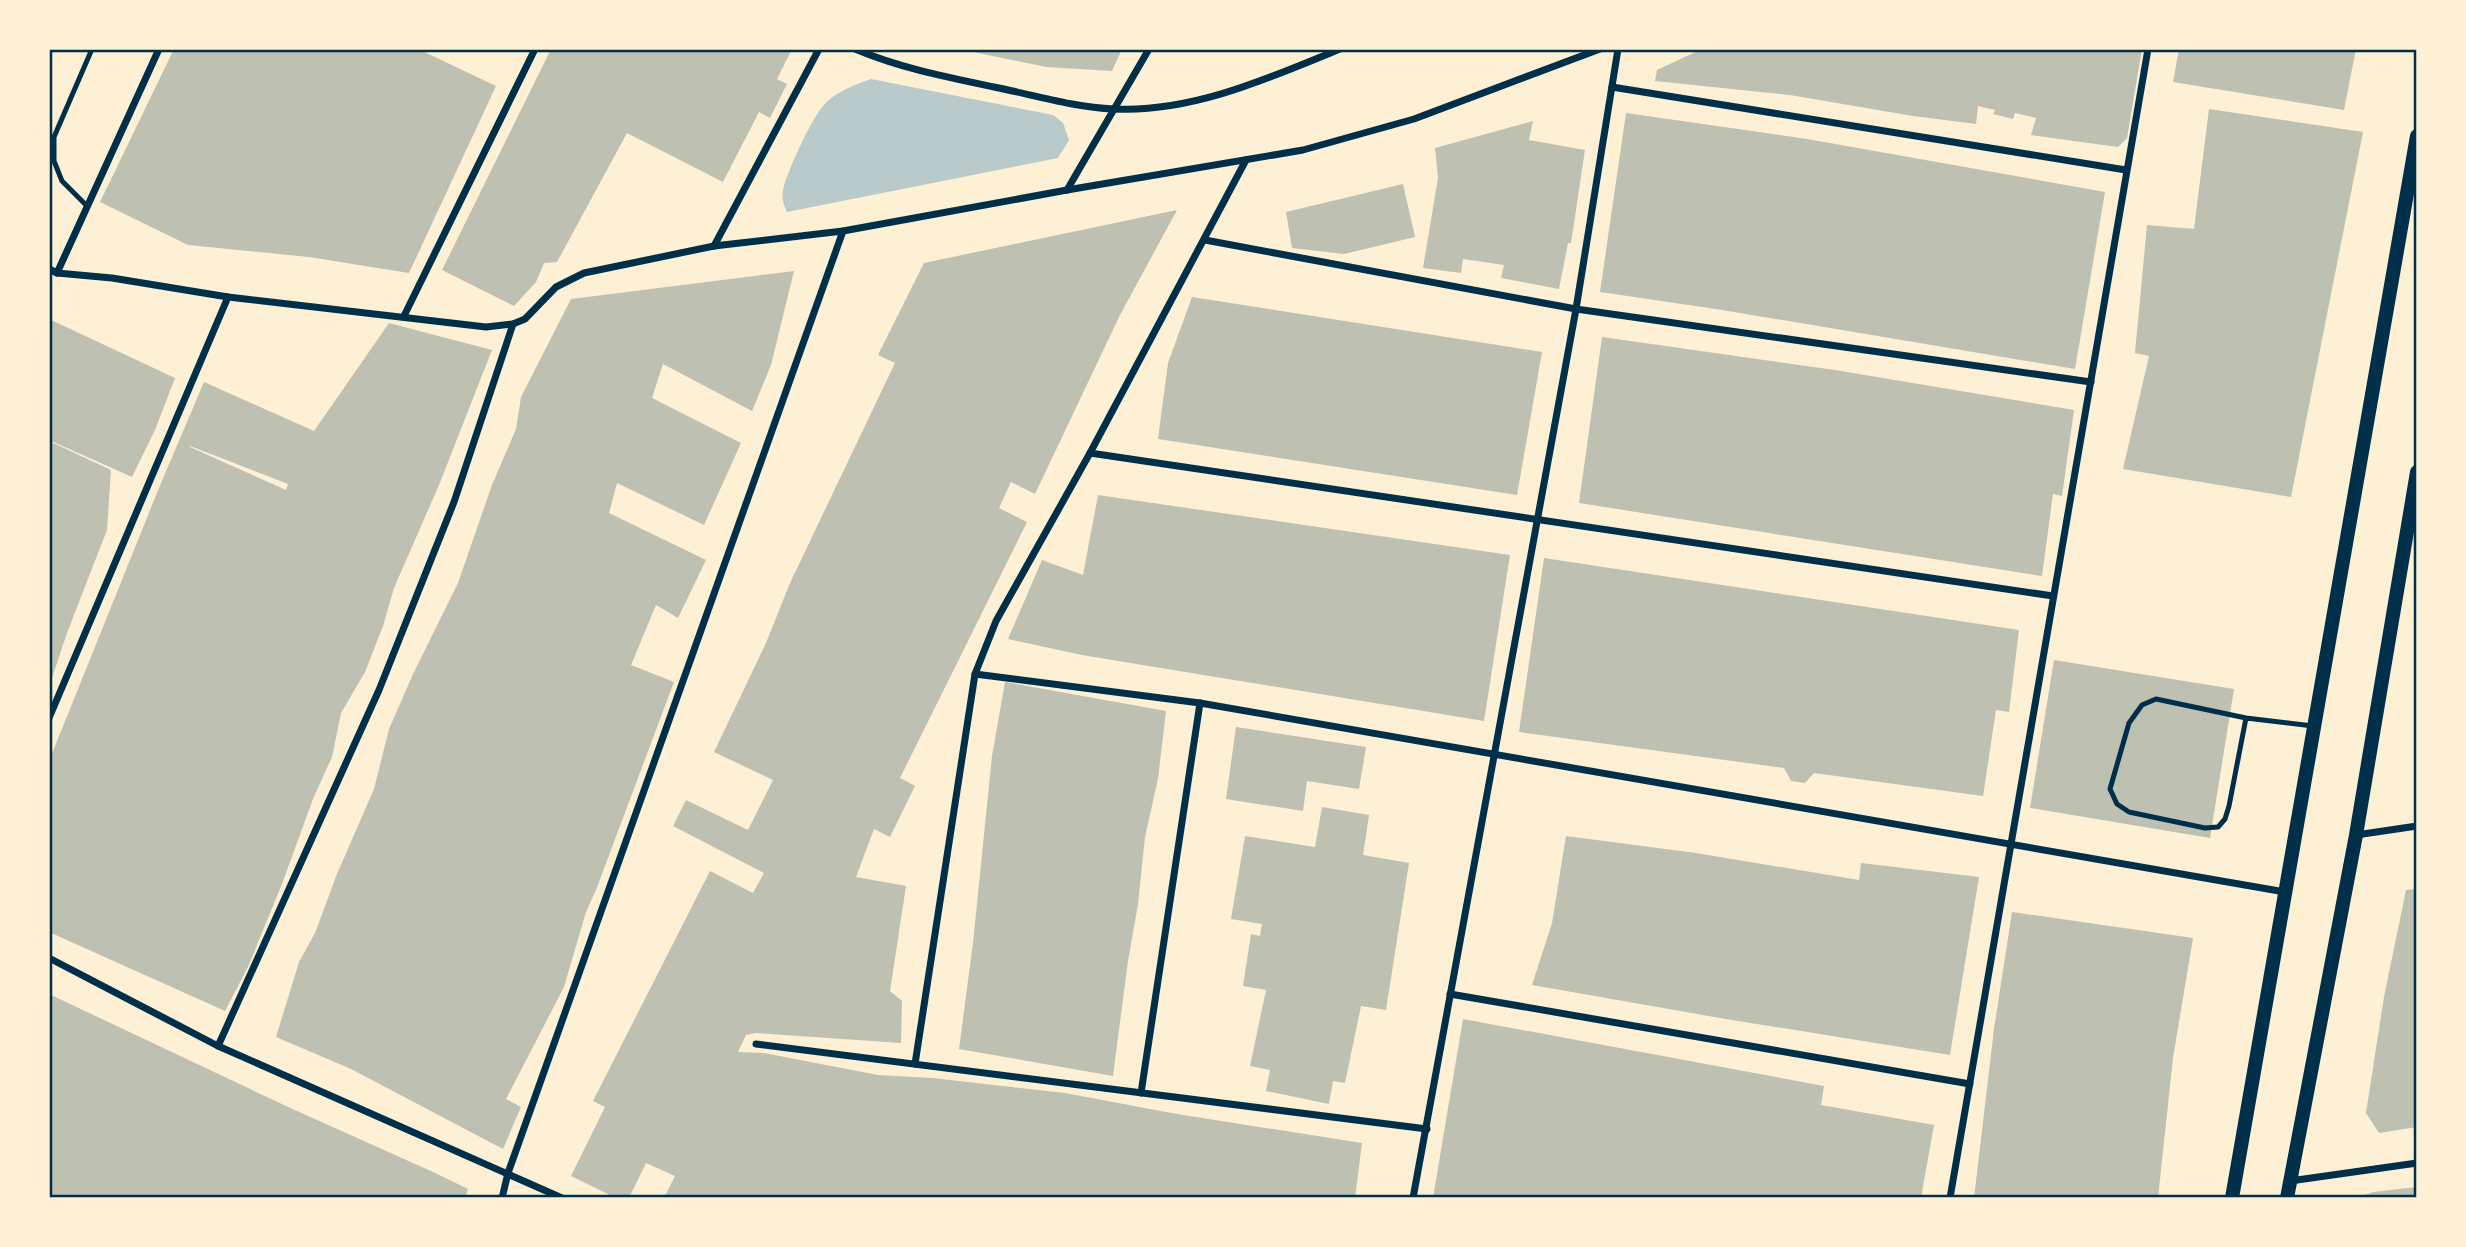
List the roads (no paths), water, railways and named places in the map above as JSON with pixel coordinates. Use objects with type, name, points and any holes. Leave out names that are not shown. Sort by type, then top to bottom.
[{"type":"main road","points":[[2232,1198],[2417,136]]},
{"type":"main road","points":[[2287,1198],[2413,524],[2417,472]]},
{"type":"street","points":[[57,273],[159,49]]},
{"type":"street","points":[[404,316],[535,49]]},
{"type":"street","points":[[714,246],[819,49]]},
{"type":"street","points":[[855,49],[914,71],[1077,106],[1115,109],[1147,109],[1190,101],[1254,82],[1339,49]]},
{"type":"street","points":[[1067,190],[1149,49]]},
{"type":"street","points":[[49,269],[57,273],[112,278],[229,297],[486,327],[513,324],[536,310],[551,292],[584,273],[714,246],[843,231],[1303,150],[1414,119],[1600,49]]},
{"type":"street","points":[[1413,1198],[1576,309],[1618,49]]},
{"type":"street","points":[[1950,1198],[2148,49]]},
{"type":"street","points":[[1612,87],[2126,170]]},
{"type":"street","points":[[915,1064],[975,674],[996,621],[1090,453],[1246,160]]},
{"type":"street","points":[[502,1198],[508,1173],[843,231]]},
{"type":"street","points":[[1205,240],[1576,309],[2091,382]]},
{"type":"street","points":[[49,718],[229,297]]},
{"type":"street","points":[[218,1046],[379,690],[454,502],[513,324]]},
{"type":"street","points":[[1090,453],[2053,596]]},
{"type":"street","points":[[975,674],[1200,703],[2285,892]]},
{"type":"street","points":[[1141,1093],[1200,703]]},
{"type":"street","points":[[2356,835],[2417,826]]},
{"type":"street","points":[[49,958],[218,1046],[562,1198]]},
{"type":"street","points":[[1450,994],[1970,1084]]},
{"type":"street","points":[[756,1044],[1427,1129]]},
{"type":"street","points":[[2289,1181],[2417,1163]]},
{"type":"lane","points":[[87,206],[62,181],[54,160],[54,137],[92,49]]},
{"type":"lane","points":[[2246,718],[2229,806],[2225,819],[2218,827],[2205,828],[2129,813],[2117,804],[2110,789],[2129,723],[2142,705],[2156,699],[2246,718],[2315,727]]}]
